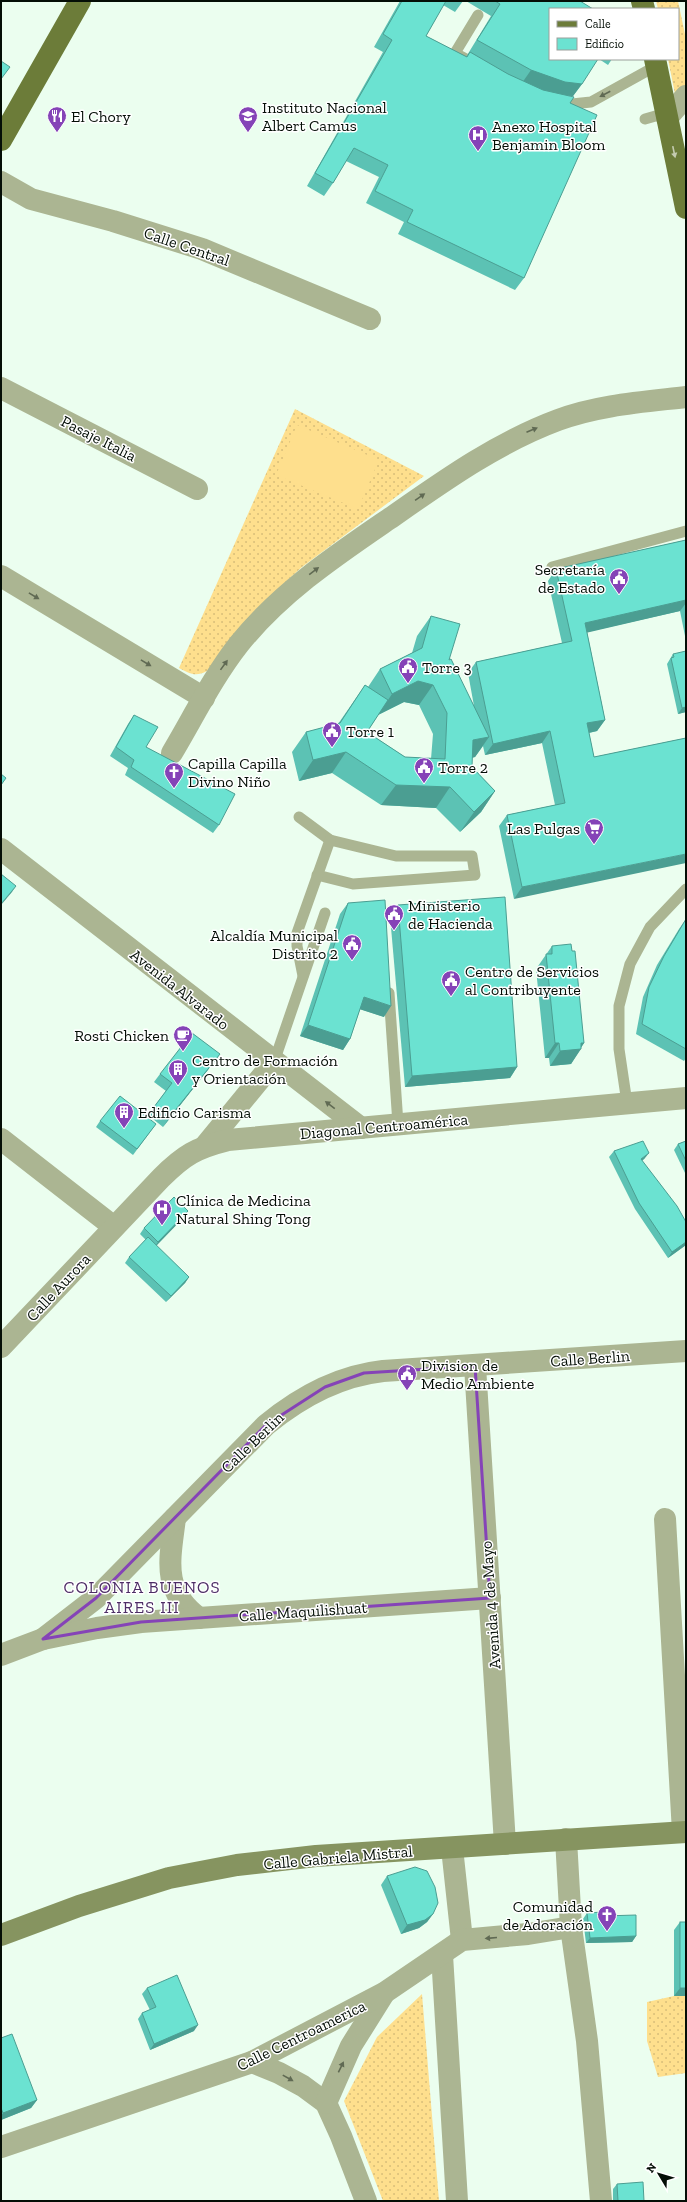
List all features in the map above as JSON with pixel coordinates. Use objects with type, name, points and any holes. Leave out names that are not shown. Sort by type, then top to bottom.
[{"type":"main road","points":[[1,140],[80,1]]},
{"type":"main road","points":[[655,62],[686,208]]},
{"type":"street","points":[[667,116],[686,96]]},
{"type":"street","name":"Calle Central","points":[[1,182],[31,199],[113,221],[202,249],[370,319]]},
{"type":"street","name":"Pasaje Italia","points":[[1,388],[197,489]]},
{"type":"street","points":[[172,753],[220,671],[240,644],[267,612],[300,582],[342,549],[478,460],[527,432],[559,419],[628,404],[686,397]]},
{"type":"street","points":[[1,576],[204,698]]},
{"type":"street","name":"Avenida Alvarado","points":[[1,849],[361,1128]]},
{"type":"street","points":[[205,1146],[274,1062]]},
{"type":"street","name":"Diagonal Centroamérica","points":[[114,1227],[175,1164],[205,1146],[228,1140],[686,1098]]},
{"type":"street","points":[[1,1139],[114,1227]]},
{"type":"street","name":"Calle Aurora","points":[[1,1347],[114,1227]]},
{"type":"street","name":"Calle Berlin","points":[[43,1639],[96,1598],[266,1425],[283,1411],[325,1387],[364,1373],[686,1351]]},
{"type":"street","name":"Avenida 4 de Mayo","points":[[475,1366],[505,1844]]},
{"type":"street","points":[[175,1518],[169,1569],[172,1582],[178,1598],[187,1609],[199,1618]]},
{"type":"street","points":[[665,1519],[685,1832]]},
{"type":"street","name":"Calle Maquilishuat","points":[[1,1655],[43,1639],[97,1628],[141,1622],[490,1598]]},
{"type":"street","name":"Calle Gabriela Mistral","points":[[1,1935],[79,1906],[169,1878],[237,1865],[316,1856],[685,1832]]},
{"type":"street","points":[[566,1839],[571,1927],[587,2041],[601,2201]]},
{"type":"street","points":[[452,1848],[462,1940],[528,1934],[571,1927]]},
{"type":"street","name":"Calle Centroamerica","points":[[1,2147],[23,2138],[252,2062],[384,1994],[462,1940]]},
{"type":"street","points":[[442,1955],[457,2201]]},
{"type":"street","points":[[326,2103],[351,2046],[384,1994]]},
{"type":"street","points":[[252,2062],[297,2083],[326,2103],[341,2136],[366,2201]]},
{"type":"street","points":[[1,2163],[23,2138]]},
{"type":"lane","points":[[475,64],[455,53],[478,16]]},
{"type":"lane","points":[[544,97],[572,104],[591,102],[655,62]]},
{"type":"lane","points":[[645,119],[667,116]]},
{"type":"lane","points":[[552,567],[686,531]]},
{"type":"lane","points":[[299,817],[330,840],[396,856],[472,856],[475,875],[353,884],[317,875]]},
{"type":"lane","points":[[303,977],[296,938],[330,840]]},
{"type":"lane","points":[[626,1103],[619,1049],[619,1006],[630,964],[650,926],[686,889]]},
{"type":"lane","points":[[274,1062],[325,914]]},
{"type":"lane","points":[[389,982],[398,1124]]},
{"type":"highlighted area","points":[[475,1366],[490,1598],[141,1622],[43,1639],[96,1598],[266,1425],[325,1387],[364,1373]]},
{"type":"shaded area","points":[[656,1],[678,1],[686,39],[686,87],[676,99],[668,60],[679,60],[679,8],[658,8]]},
{"type":"shaded area","points":[[295,409],[424,476],[302,567],[279,588],[207,671],[200,674],[186,672],[179,668]]},
{"type":"shaded area","points":[[297,425],[379,460],[358,509],[276,475]]},
{"type":"shaded area","points":[[422,1994],[439,2201],[383,2201],[344,2101],[377,2037]]},
{"type":"shaded area","points":[[674,1996],[686,1996],[686,2073],[658,2077],[647,2041],[647,2002]]},
{"type":"building","points":[[402,1],[446,1],[426,36],[467,57],[470,52],[508,74],[543,90],[574,97],[570,103],[597,115],[524,278],[407,222],[413,210],[375,191],[388,165],[354,148],[333,183],[315,173],[392,40],[383,34]]},
{"type":"building","points":[[495,1],[580,1],[591,8],[549,8],[549,60],[597,60],[582,84],[565,82],[531,70],[477,40],[500,4]]},
{"type":"building","points":[[1,61],[10,67],[1,79]]},
{"type":"building","points":[[686,540],[686,600],[585,623],[605,720],[587,723],[594,757],[686,738],[686,854],[522,887],[507,815],[565,803],[550,731],[493,744],[476,662],[572,641],[556,569]]},
{"type":"building","points":[[431,616],[460,624],[449,660],[451,659],[489,737],[473,740],[472,767],[495,791],[474,812],[450,787],[396,785],[346,752],[313,760],[306,732],[340,723],[365,685],[388,700],[367,732],[405,757],[445,759],[447,713],[433,685],[418,681],[392,694],[380,669],[422,648]]},
{"type":"building","points":[[686,651],[686,707],[682,708],[671,658],[674,657],[673,654]]},
{"type":"building","name":"Capilla Capilla Divino Niño","points":[[134,715],[158,727],[146,747],[235,794],[219,825],[131,767],[134,760],[116,747]]},
{"type":"building","points":[[1,774],[6,778],[1,785]]},
{"type":"building","points":[[1,874],[16,886],[1,904]]},
{"type":"building","name":"Centro de Servicios al Contribuyente","points":[[505,897],[517,1067],[412,1076],[398,905]]},
{"type":"building","name":"Alcaldía Municipal Distrito 2","points":[[385,900],[391,1006],[364,997],[350,1039],[308,1025],[348,903]]},
{"type":"building","points":[[686,919],[686,1049],[642,1024],[649,987],[664,956]]},
{"type":"building","points":[[571,944],[572,951],[575,951],[584,1043],[581,1043],[581,1049],[560,1051],[559,1043],[555,1043],[546,954],[552,954],[552,946]]},
{"type":"building","name":"Centro de Formación y Orientación","points":[[192,1033],[220,1054],[169,1118],[154,1107],[172,1083],[160,1074]]},
{"type":"building","name":"Edificio Carisma","points":[[120,1096],[156,1124],[137,1149],[100,1121]]},
{"type":"building","points":[[643,1141],[649,1153],[641,1159],[677,1206],[686,1222],[686,1242],[672,1252],[639,1203],[614,1151]]},
{"type":"building","points":[[686,1141],[686,1161],[678,1144]]},
{"type":"building","name":"Clínica de Medicina Natural Shing Tong","points":[[174,1197],[188,1211],[158,1242],[144,1228]]},
{"type":"building","points":[[148,1237],[189,1277],[171,1296],[129,1257]]},
{"type":"building","points":[[415,1867],[427,1871],[435,1887],[438,1903],[433,1914],[425,1920],[407,1925],[387,1876]]},
{"type":"building","name":"Comunidad de Adoración","points":[[603,1912],[603,1916],[636,1915],[636,1936],[590,1938],[587,1913]]},
{"type":"building","points":[[680,1922],[686,1922],[686,1988],[680,1988]]},
{"type":"building","points":[[177,1975],[198,2025],[154,2044],[142,2013],[156,2007],[147,1988]]},
{"type":"building","points":[[12,2034],[37,2100],[3,2113],[1,2108],[1,2038]]},
{"type":"building","points":[[643,2182],[644,2201],[618,2201],[617,2184]]},
{"type":"place","name":"El Chory","points":[[57,133]]},
{"type":"place","name":"Instituto Nacional Albert Camus","points":[[248,133]]},
{"type":"place","name":"Anexo Hospital Benjamin Bloom","points":[[478,152]]},
{"type":"place","name":"Secretaría de Estado","points":[[619,595]]},
{"type":"place","name":"Torre 3","points":[[408,684]]},
{"type":"place","name":"Torre 1","points":[[332,748]]},
{"type":"place","name":"Torre 2","points":[[424,784]]},
{"type":"place","name":"Capilla Capilla Divino Niño","points":[[174,789]]},
{"type":"place","name":"Las Pulgas","points":[[594,845]]},
{"type":"place","name":"Ministerio de Hacienda","points":[[394,931]]},
{"type":"place","name":"Alcaldía Municipal Distrito 2","points":[[352,961]]},
{"type":"place","name":"Centro de Servicios al Contribuyente","points":[[451,997]]},
{"type":"place","name":"Rosti Chicken","points":[[183,1052]]},
{"type":"place","name":"Centro de Formación y Orientación","points":[[178,1086]]},
{"type":"place","name":"Edificio Carisma","points":[[124,1129]]},
{"type":"place","name":"Clínica de Medicina Natural Shing Tong","points":[[162,1226]]},
{"type":"place","name":"Division de Medio Ambiente","points":[[407,1391]]},
{"type":"place","name":"Comunidad de Adoración","points":[[607,1932]]},
{"type":"district","name":"COLONIA BUENOS AIRES III","points":[[142,1597]]}]
